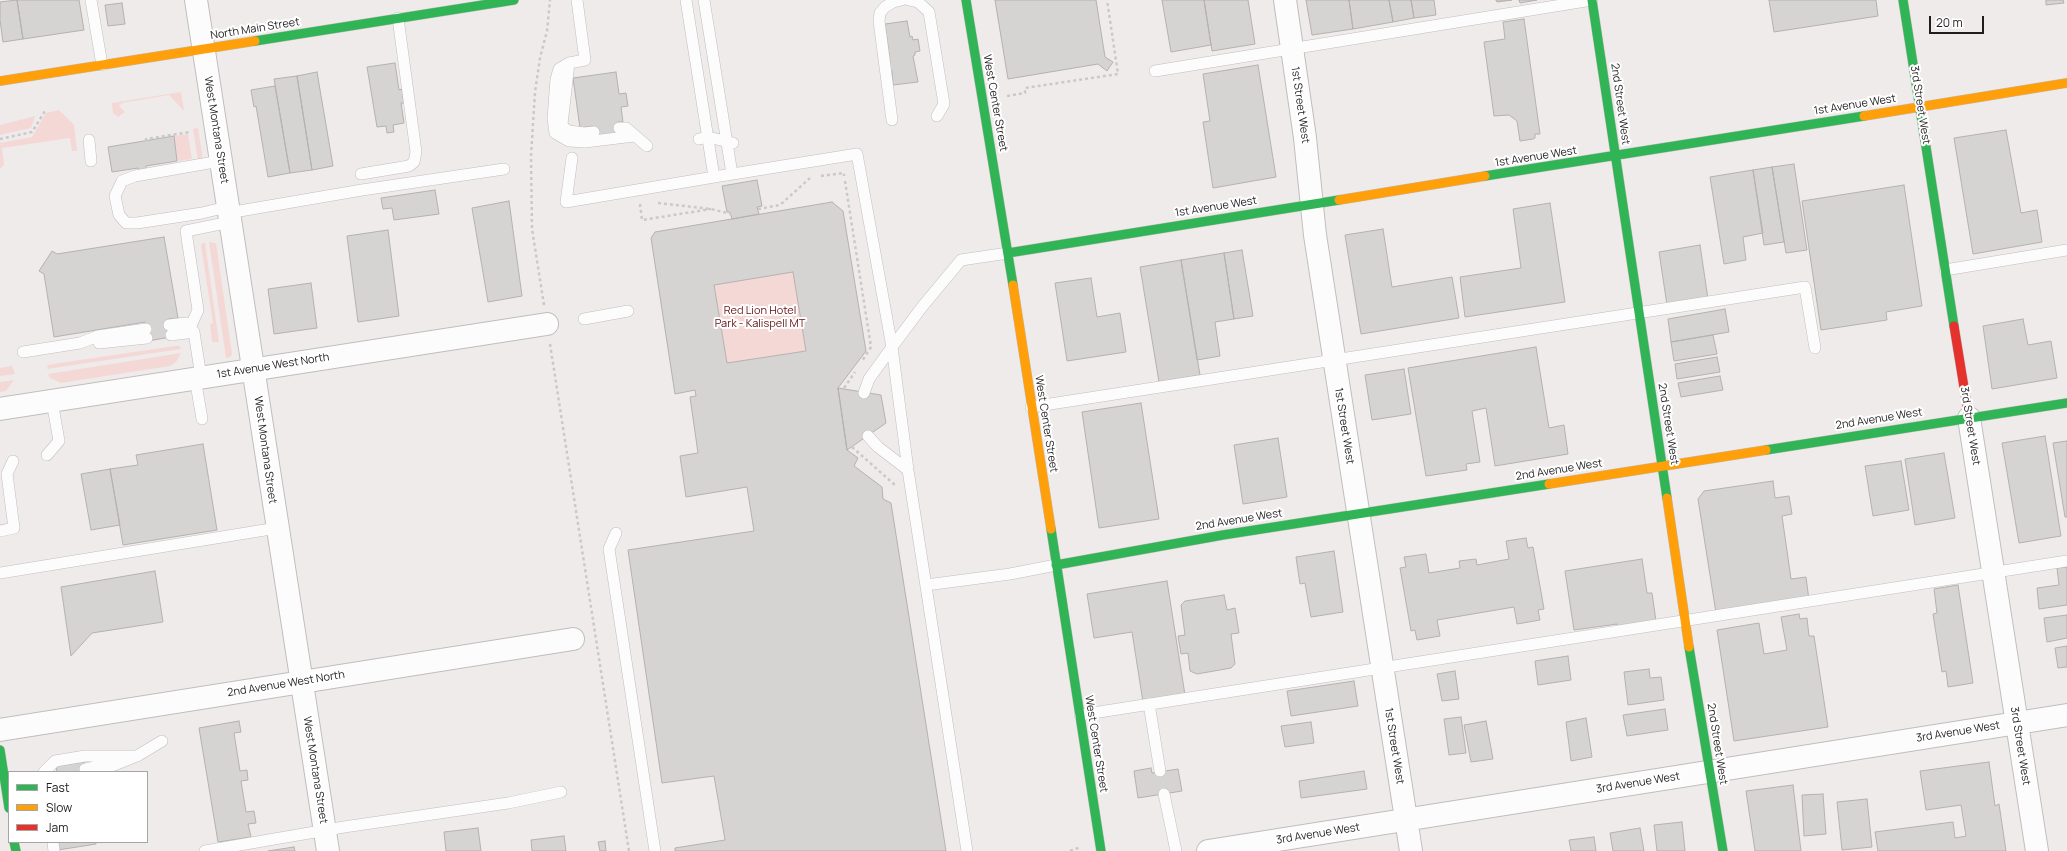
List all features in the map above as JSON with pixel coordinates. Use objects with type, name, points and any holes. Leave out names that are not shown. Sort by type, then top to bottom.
[{"type":"main road","name":"North Main Street","points":[[0,80],[514,0]]},
{"type":"main road","name":"West Center Street","points":[[966,0],[1008,253],[1101,851]]},
{"type":"main road","name":"2nd Street West","points":[[1592,0],[1640,312],[1685,621],[1723,851]]},
{"type":"main road","name":"3rd Street West","points":[[1903,0],[1969,418]]},
{"type":"main road","name":"1st Avenue West","points":[[1008,253],[2067,83]]},
{"type":"main road","name":"2nd Avenue West","points":[[1056,565],[1223,535],[2067,403]]},
{"type":"main road","points":[[0,750],[8,802]]},
{"type":"street","name":"West Montana Street","points":[[196,0],[276,528],[326,841]]},
{"type":"street","name":"1st Street West","points":[[1285,0],[1305,138],[1311,204],[1334,360],[1381,668],[1411,851]]},
{"type":"street","name":"1st Avenue West North","points":[[0,409],[547,324]]},
{"type":"street","name":"3rd Street West","points":[[1969,418],[2037,851]]},
{"type":"street","name":"2nd Avenue West North","points":[[0,730],[573,639]]},
{"type":"street","name":"3rd Avenue West","points":[[1208,851],[2067,715]]},
{"type":"lane","points":[[91,0],[102,65]]},
{"type":"lane","points":[[426,0],[429,14]]},
{"type":"lane","points":[[577,0],[585,60],[569,63],[559,68],[556,79],[553,119],[555,134],[569,141],[585,142],[634,136]]},
{"type":"lane","points":[[686,0],[704,138],[714,177]]},
{"type":"lane","points":[[704,0],[731,142],[732,174]]},
{"type":"lane","points":[[892,120],[879,21],[880,14],[885,7],[893,2],[902,0]]},
{"type":"lane","points":[[909,0],[918,2],[929,12],[944,104],[937,116]]},
{"type":"lane","points":[[1155,71],[1592,0]]},
{"type":"lane","points":[[361,174],[409,166],[414,162],[416,152],[398,18]]},
{"type":"lane","points":[[569,63],[562,124],[564,128],[575,133],[594,132]]},
{"type":"lane","points":[[619,128],[626,128],[647,146]]},
{"type":"lane","points":[[704,138],[731,142]]},
{"type":"lane","points":[[89,140],[90,161]]},
{"type":"lane","points":[[572,158],[566,202],[857,154],[892,347],[908,470],[967,851]]},
{"type":"lane","points":[[220,161],[135,176],[122,181],[115,196],[119,215],[126,222],[137,223],[188,215],[228,214],[362,190],[504,169]]},
{"type":"lane","points":[[202,419],[192,330],[198,310],[186,231],[228,214]]},
{"type":"lane","points":[[1945,270],[2067,250]]},
{"type":"lane","points":[[864,392],[869,379],[892,347],[922,307],[961,260],[1008,253]]},
{"type":"lane","points":[[1031,407],[1805,287],[1815,348]]},
{"type":"lane","points":[[584,319],[628,311]]},
{"type":"lane","points":[[170,330],[192,330]]},
{"type":"lane","points":[[23,352],[147,333]]},
{"type":"lane","points":[[47,455],[59,441],[52,401]]},
{"type":"lane","points":[[868,436],[878,447],[908,470]]},
{"type":"lane","points":[[0,531],[14,528],[7,474],[13,461]]},
{"type":"lane","points":[[0,573],[276,528]]},
{"type":"lane","points":[[616,533],[609,549],[655,851]]},
{"type":"lane","points":[[1080,715],[2067,562]]},
{"type":"lane","points":[[926,585],[1010,574],[1056,565]]},
{"type":"lane","points":[[1149,704],[1160,772]]},
{"type":"lane","points":[[100,771],[137,756],[162,741]]},
{"type":"lane","points":[[45,771],[55,761],[85,756],[137,756]]},
{"type":"lane","points":[[85,769],[137,756]]},
{"type":"lane","points":[[205,851],[326,841],[561,792]]},
{"type":"lane","points":[[1164,794],[1176,851]]},
{"type":"path","points":[[550,0],[547,31],[540,58],[532,126],[530,175],[532,229],[629,851]]},
{"type":"path","points":[[1007,96],[1025,93],[1025,88],[1118,74],[1107,0]]},
{"type":"path","points":[[0,139],[32,132],[45,111]]},
{"type":"path","points":[[146,141],[146,139],[190,132]]},
{"type":"path","points":[[758,209],[780,205],[809,178],[844,173],[871,347],[859,365]]},
{"type":"path","points":[[654,202],[710,209],[731,214]]},
{"type":"path","points":[[647,203],[640,203],[642,220],[710,209]]},
{"type":"path","points":[[844,388],[855,371]]},
{"type":"path","points":[[852,447],[895,485],[896,493]]},
{"type":"path","points":[[1070,851],[1081,847]]},
{"type":"green space","points":[[181,92],[184,111],[169,95],[122,103],[119,106],[125,112],[118,117],[113,113],[112,103]]},
{"type":"green space","points":[[59,110],[74,125],[77,151],[72,151],[70,138],[2,148],[4,165],[0,169],[0,143],[32,137],[46,113]]},
{"type":"green space","points":[[35,116],[31,128],[0,135],[0,125]]},
{"type":"green space","points":[[198,128],[203,160],[198,161],[193,129]]},
{"type":"green space","points":[[188,134],[192,159],[177,161],[174,136]]},
{"type":"green space","points":[[209,242],[216,243],[232,354],[230,357],[226,358]]},
{"type":"green space","points":[[202,243],[205,243],[219,342],[212,342],[210,324],[213,323],[201,246]]},
{"type":"green space","name":"Red Lion Hotel Park - Kalispell MT","points":[[793,272],[806,351],[727,363],[714,285]]},
{"type":"green space","points":[[180,346],[181,349],[47,369],[48,365],[53,364]]},
{"type":"green space","points":[[181,353],[176,362],[170,366],[61,383],[50,378],[48,374]]},
{"type":"green space","points":[[12,366],[15,374],[0,376],[0,368]]},
{"type":"green space","points":[[14,380],[6,391],[0,392],[0,382]]},
{"type":"building","points":[[17,0],[79,0],[84,30],[23,39]]},
{"type":"building","points":[[17,0],[23,39],[3,42],[0,20],[0,2]]},
{"type":"building","points":[[995,0],[1096,0],[1105,57],[1113,62],[1107,71],[1098,64],[1008,79]]},
{"type":"building","points":[[1162,0],[1204,0],[1211,45],[1171,52]]},
{"type":"building","points":[[1204,0],[1248,0],[1255,44],[1212,51]]},
{"type":"building","points":[[1306,0],[1349,0],[1353,29],[1312,35]]},
{"type":"building","points":[[1349,0],[1389,0],[1393,22],[1353,29]]},
{"type":"building","points":[[1389,0],[1411,0],[1414,18],[1393,22]]},
{"type":"building","points":[[1411,0],[1434,0],[1436,15],[1414,18]]},
{"type":"building","points":[[1496,0],[1512,0],[1497,2]]},
{"type":"building","points":[[1519,0],[1537,0],[1520,3]]},
{"type":"building","points":[[1769,0],[1876,0],[1878,16],[1774,32]]},
{"type":"building","points":[[2046,0],[2063,0],[2064,3],[2046,5]]},
{"type":"building","points":[[122,3],[125,24],[108,26],[105,5]]},
{"type":"building","points":[[1524,19],[1540,134],[1535,134],[1535,138],[1533,139],[1520,141],[1517,121],[1509,115],[1494,116],[1484,42],[1505,39],[1503,22]]},
{"type":"building","points":[[907,21],[910,37],[912,36],[913,40],[918,39],[920,51],[915,52],[915,55],[913,56],[918,82],[893,85],[892,71],[888,72],[887,63],[890,62],[885,24]]},
{"type":"building","points":[[395,63],[399,90],[402,89],[404,103],[401,103],[404,123],[393,125],[394,132],[387,133],[386,126],[377,127],[367,67]]},
{"type":"building","points":[[1258,65],[1276,177],[1213,188],[1203,122],[1210,121],[1203,74]]},
{"type":"building","points":[[317,72],[333,166],[312,170],[297,76]]},
{"type":"building","points":[[616,72],[619,94],[626,93],[628,106],[621,107],[623,122],[618,122],[620,134],[594,138],[593,126],[580,128],[573,78]]},
{"type":"building","points":[[297,76],[312,170],[290,173],[274,79]]},
{"type":"building","points":[[275,86],[290,173],[268,177],[256,106],[254,107],[251,90]]},
{"type":"building","points":[[2006,130],[2021,213],[2037,210],[2042,242],[1973,254],[1954,138]]},
{"type":"building","points":[[174,136],[177,161],[146,166],[146,169],[139,170],[138,168],[112,172],[108,147]]},
{"type":"building","points":[[1794,164],[1807,250],[1786,253],[1772,167]]},
{"type":"building","points":[[1772,167],[1784,242],[1764,245],[1753,170]]},
{"type":"building","points":[[1753,170],[1763,233],[1743,237],[1746,260],[1724,264],[1710,177]]},
{"type":"building","points":[[757,180],[762,206],[757,207],[759,214],[732,219],[730,212],[727,212],[722,186]]},
{"type":"building","points":[[1904,185],[1922,306],[1886,312],[1887,320],[1821,330],[1802,201]]},
{"type":"building","points":[[435,190],[439,214],[394,220],[392,208],[383,209],[381,198]]},
{"type":"building","points":[[509,201],[522,296],[488,302],[472,208]]},
{"type":"building","points":[[832,202],[843,211],[866,351],[838,388],[847,450],[858,458],[854,466],[882,487],[883,499],[891,503],[946,851],[675,851],[675,848],[725,840],[714,776],[662,783],[628,550],[754,531],[747,487],[686,497],[680,456],[698,453],[690,397],[696,396],[695,390],[675,394],[651,238],[655,232]],"holes":[[[793,272],[806,351],[727,363],[714,285]]]},
{"type":"building","points":[[1550,203],[1565,302],[1465,317],[1460,277],[1521,268],[1513,209]]},
{"type":"building","points":[[1383,229],[1392,287],[1452,277],[1459,318],[1361,334],[1345,235]]},
{"type":"building","points":[[388,230],[399,316],[358,322],[347,236]]},
{"type":"building","points":[[164,237],[178,318],[168,319],[171,337],[148,341],[145,322],[54,337],[44,274],[39,271],[52,251],[57,254]]},
{"type":"building","points":[[1700,245],[1708,299],[1667,305],[1659,252]]},
{"type":"building","points":[[1242,250],[1253,316],[1234,319],[1224,253]]},
{"type":"building","points":[[1224,253],[1234,319],[1215,322],[1220,356],[1197,360],[1181,260]]},
{"type":"building","points":[[1181,260],[1200,375],[1159,382],[1140,267]]},
{"type":"building","points":[[1091,278],[1097,317],[1120,313],[1126,352],[1067,361],[1055,283]]},
{"type":"building","points":[[311,283],[317,328],[274,334],[268,289]]},
{"type":"building","points":[[1725,309],[1729,332],[1671,342],[1668,319]]},
{"type":"building","points":[[2023,319],[2028,345],[2051,341],[2057,378],[1992,389],[1983,326]]},
{"type":"building","points":[[1713,335],[1717,354],[1674,361],[1671,342]]},
{"type":"building","points":[[1536,347],[1549,428],[1564,425],[1568,454],[1495,466],[1486,408],[1472,411],[1480,462],[1466,464],[1467,470],[1426,476],[1408,368]]},
{"type":"building","points":[[1717,357],[1720,372],[1677,379],[1675,364]]},
{"type":"building","points":[[1404,369],[1411,414],[1372,420],[1365,375]]},
{"type":"building","points":[[1720,376],[1723,390],[1681,397],[1678,383]]},
{"type":"building","points":[[838,388],[881,395],[886,423],[847,450]]},
{"type":"building","points":[[1141,403],[1159,519],[1099,528],[1082,412]]},
{"type":"building","points":[[2045,436],[2061,536],[2019,543],[2002,443]]},
{"type":"building","points":[[1278,438],[1287,497],[1243,504],[1234,445]]},
{"type":"building","points":[[2067,441],[2067,517],[2065,517],[2053,443]]},
{"type":"building","points":[[203,444],[217,530],[123,545],[110,469],[138,465],[136,455]]},
{"type":"building","points":[[1944,453],[1955,518],[1915,525],[1905,459]]},
{"type":"building","points":[[1901,461],[1909,510],[1873,516],[1865,466]]},
{"type":"building","points":[[110,469],[120,525],[91,530],[81,474]]},
{"type":"building","points":[[1773,481],[1775,498],[1789,496],[1792,514],[1782,516],[1791,579],[1806,577],[1809,600],[1716,613],[1698,499],[1704,491]]},
{"type":"building","points":[[1526,538],[1528,548],[1533,547],[1544,609],[1538,610],[1540,620],[1517,624],[1514,607],[1437,620],[1440,636],[1417,640],[1415,630],[1411,631],[1400,568],[1406,567],[1404,557],[1426,554],[1429,573],[1460,568],[1459,561],[1476,559],[1477,565],[1509,559],[1506,541]]},
{"type":"building","points":[[1334,551],[1343,612],[1311,617],[1305,583],[1300,584],[1296,557]]},
{"type":"building","points":[[1642,559],[1647,593],[1652,593],[1656,621],[1617,627],[1617,624],[1574,630],[1565,571]]},
{"type":"building","points":[[2067,567],[2067,605],[2039,609],[2037,588],[2059,585],[2057,568]]},
{"type":"building","points":[[155,571],[163,622],[92,633],[71,656],[61,587]]},
{"type":"building","points":[[1167,581],[1185,695],[1143,702],[1132,632],[1094,638],[1087,594]]},
{"type":"building","points":[[1958,585],[1973,683],[1948,687],[1946,671],[1942,672],[1933,614],[1937,613],[1934,589]]},
{"type":"building","points":[[1224,595],[1227,610],[1235,608],[1239,633],[1231,634],[1235,664],[1231,668],[1197,674],[1190,671],[1188,653],[1181,654],[1178,636],[1185,635],[1181,605],[1185,601]]},
{"type":"building","points":[[1799,614],[1800,619],[1807,618],[1809,636],[1814,636],[1828,727],[1734,741],[1717,630],[1759,623],[1764,654],[1787,650],[1781,617]]},
{"type":"building","points":[[2067,615],[2067,638],[2047,642],[2044,618]]},
{"type":"building","points":[[2067,646],[2067,667],[2058,668],[2055,648]]},
{"type":"building","points":[[1568,656],[1571,680],[1538,685],[1535,661]]},
{"type":"building","points":[[1649,669],[1650,678],[1661,677],[1664,700],[1628,705],[1624,672]]},
{"type":"building","points":[[1455,671],[1459,699],[1442,701],[1437,674]]},
{"type":"building","points":[[1354,681],[1358,706],[1291,716],[1287,691]]},
{"type":"building","points":[[1665,709],[1668,730],[1627,736],[1623,715]]},
{"type":"building","points":[[1461,717],[1466,753],[1449,755],[1444,719]]},
{"type":"building","points":[[1586,718],[1592,757],[1571,761],[1566,722]]},
{"type":"building","points":[[239,721],[241,732],[234,733],[240,771],[247,770],[248,780],[241,781],[246,812],[254,811],[256,823],[248,824],[251,837],[218,842],[199,728]]},
{"type":"building","points":[[1486,721],[1493,759],[1471,762],[1464,725]]},
{"type":"building","points":[[1311,722],[1314,743],[1285,747],[1281,726]]},
{"type":"building","points":[[84,762],[86,771],[57,771],[56,766]]},
{"type":"building","points":[[1989,762],[1995,806],[1999,804],[2006,851],[1878,851],[1875,832],[1953,822],[1955,838],[1966,836],[1961,805],[1926,810],[1920,771]]},
{"type":"building","points":[[1151,768],[1152,773],[1178,769],[1182,791],[1138,798],[1134,771]]},
{"type":"building","points":[[1364,771],[1367,789],[1301,798],[1299,781]]},
{"type":"building","points":[[1793,785],[1801,851],[1755,851],[1746,791]]},
{"type":"building","points":[[1823,794],[1826,834],[1804,836],[1802,795]]},
{"type":"building","points":[[1867,799],[1872,847],[1842,850],[1837,802]]},
{"type":"building","points":[[1682,822],[1685,851],[1657,851],[1654,825]]},
{"type":"building","points":[[478,828],[481,851],[446,851],[444,832]]},
{"type":"building","points":[[1640,828],[1644,851],[1613,851],[1610,833]]},
{"type":"building","points":[[564,836],[566,851],[532,851],[531,840]]},
{"type":"building","points":[[1594,837],[1596,851],[1571,851],[1569,840]]},
{"type":"building","points":[[605,841],[606,851],[600,851],[598,842]]},
{"type":"building","points":[[57,843],[96,843],[96,844],[58,850]]},
{"type":"building","points":[[294,847],[295,851],[268,851]]},
{"type":"traffic: fast","points":[[255,41],[514,0]]},
{"type":"traffic: fast","points":[[966,0],[1013,285]]},
{"type":"traffic: fast","points":[[1592,0],[1667,498]]},
{"type":"traffic: fast","points":[[1903,0],[1954,326]]},
{"type":"traffic: fast","points":[[1485,176],[1864,116]]},
{"type":"traffic: fast","points":[[1008,253],[1339,200]]},
{"type":"traffic: fast","points":[[1766,450],[2067,403]]},
{"type":"traffic: fast","points":[[1056,565],[1223,535],[1549,484]]},
{"type":"traffic: fast","points":[[1051,529],[1101,851]]},
{"type":"traffic: fast","points":[[1689,647],[1723,851]]},
{"type":"traffic: fast","points":[[0,750],[8,802]]},
{"type":"traffic: fast","points":[[14,843],[16,851]]},
{"type":"traffic: slow","points":[[0,81],[255,41]]},
{"type":"traffic: slow","points":[[1864,116],[2067,83]]},
{"type":"traffic: slow","points":[[1339,200],[1485,176]]},
{"type":"traffic: slow","points":[[1013,285],[1051,529]]},
{"type":"traffic: slow","points":[[1549,484],[1766,450]]},
{"type":"traffic: slow","points":[[1667,498],[1689,647]]},
{"type":"traffic: jam","points":[[1954,326],[1969,418]]}]
